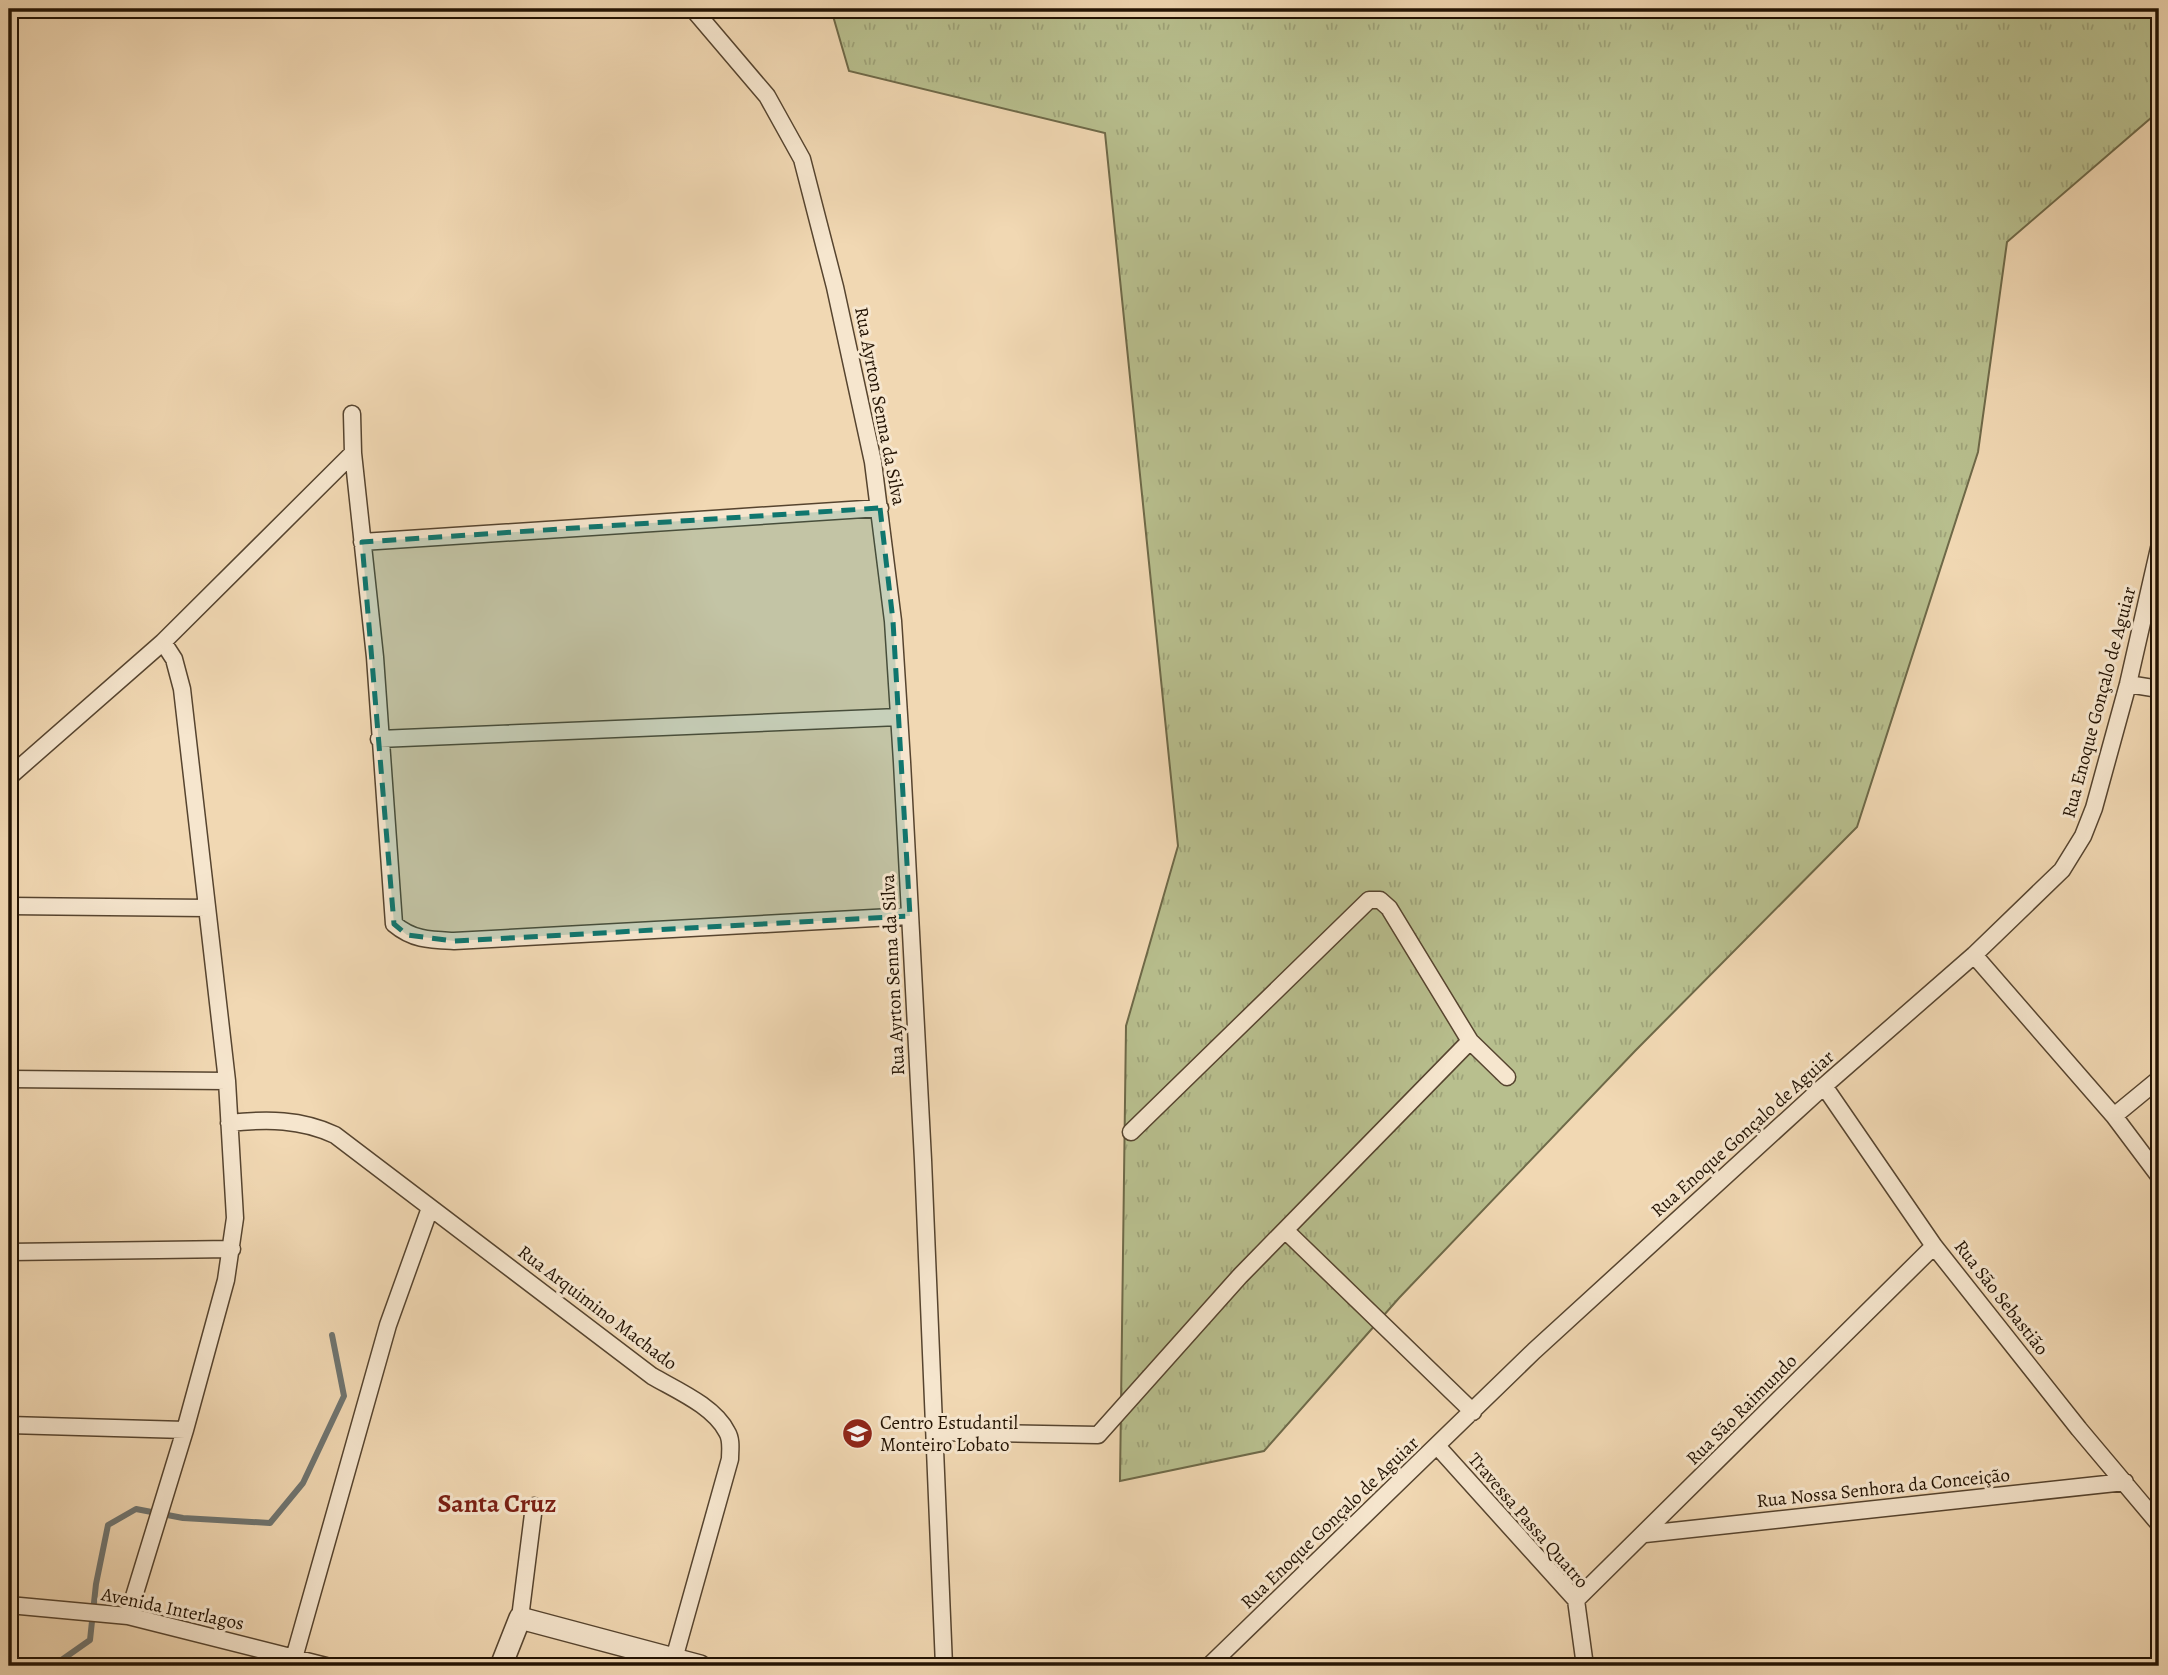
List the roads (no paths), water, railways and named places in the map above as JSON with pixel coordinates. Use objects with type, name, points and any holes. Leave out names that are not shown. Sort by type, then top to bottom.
[{"type":"street","name":"Rua Ayrton Senna da Silva","points":[[693,9],[767,96],[793,139],[810,183],[873,462],[880,508],[893,621],[910,916],[936,1432],[944,1666]]},
{"type":"street","points":[[352,414],[353,453],[394,924],[407,935],[423,940],[454,941],[910,916]]},
{"type":"street","points":[[9,777],[163,642],[353,453]]},
{"type":"street","points":[[362,542],[880,508]]},
{"type":"street","name":"Rua Enoque Gonçalo de Aguiar","points":[[1209,1666],[1564,1323],[1824,1086],[1974,955],[2062,870],[2083,836],[2094,808],[2128,684],[2159,548]]},
{"type":"street","points":[[128,1616],[185,1430],[232,1249],[234,1218],[227,1081],[182,689],[174,659],[163,642]]},
{"type":"street","points":[[2128,684],[2159,689]]},
{"type":"street","points":[[379,739],[899,717]]},
{"type":"street","points":[[1131,1132],[1369,900],[1380,900],[1389,908],[1470,1041],[1507,1077]]},
{"type":"street","points":[[9,906],[207,908]]},
{"type":"street","points":[[1974,955],[2114,1116],[2159,1176]]},
{"type":"street","points":[[936,1432],[1098,1435],[1285,1230],[1470,1041]]},
{"type":"street","points":[[9,1079],[227,1081]]},
{"type":"street","points":[[2114,1116],[2159,1079]]},
{"type":"street","name":"Rua São Sebastião","points":[[1824,1086],[1934,1246],[2079,1429],[2159,1524]]},
{"type":"street","name":"Rua Arquimino Machado","points":[[229,1123],[260,1119],[318,1127],[346,1143],[652,1376],[703,1408],[728,1432],[730,1459],[673,1663]]},
{"type":"street","points":[[294,1658],[388,1325],[430,1208]]},
{"type":"street","points":[[1285,1230],[1473,1412]]},
{"type":"street","name":"Rua São Raimundo","points":[[1576,1600],[1646,1534],[1934,1246]]},
{"type":"street","points":[[9,1252],[232,1249]]},
{"type":"street","points":[[9,1425],[185,1430]]},
{"type":"street","name":"Travessa Passa Quatro","points":[[1438,1447],[1576,1600],[1585,1666]]},
{"type":"street","name":"Rua Nossa Senhora da Conceição","points":[[1646,1534],[2125,1482]]},
{"type":"street","points":[[501,1666],[520,1618],[534,1506]]},
{"type":"street","name":"Avenida Interlagos","points":[[9,1605],[128,1616],[326,1666]]},
{"type":"street","points":[[520,1618],[673,1663],[700,1666]]},
{"type":"waterway","points":[[53,1666],[90,1640],[96,1584],[108,1525],[136,1509],[183,1518],[270,1523],[303,1483],[344,1396],[332,1335]]},
{"type":"place","name":"Centro Estudantil Monteiro Lobato","points":[[857,1433]]},
{"type":"district","name":"Santa Cruz","points":[[497,1503]]}]
